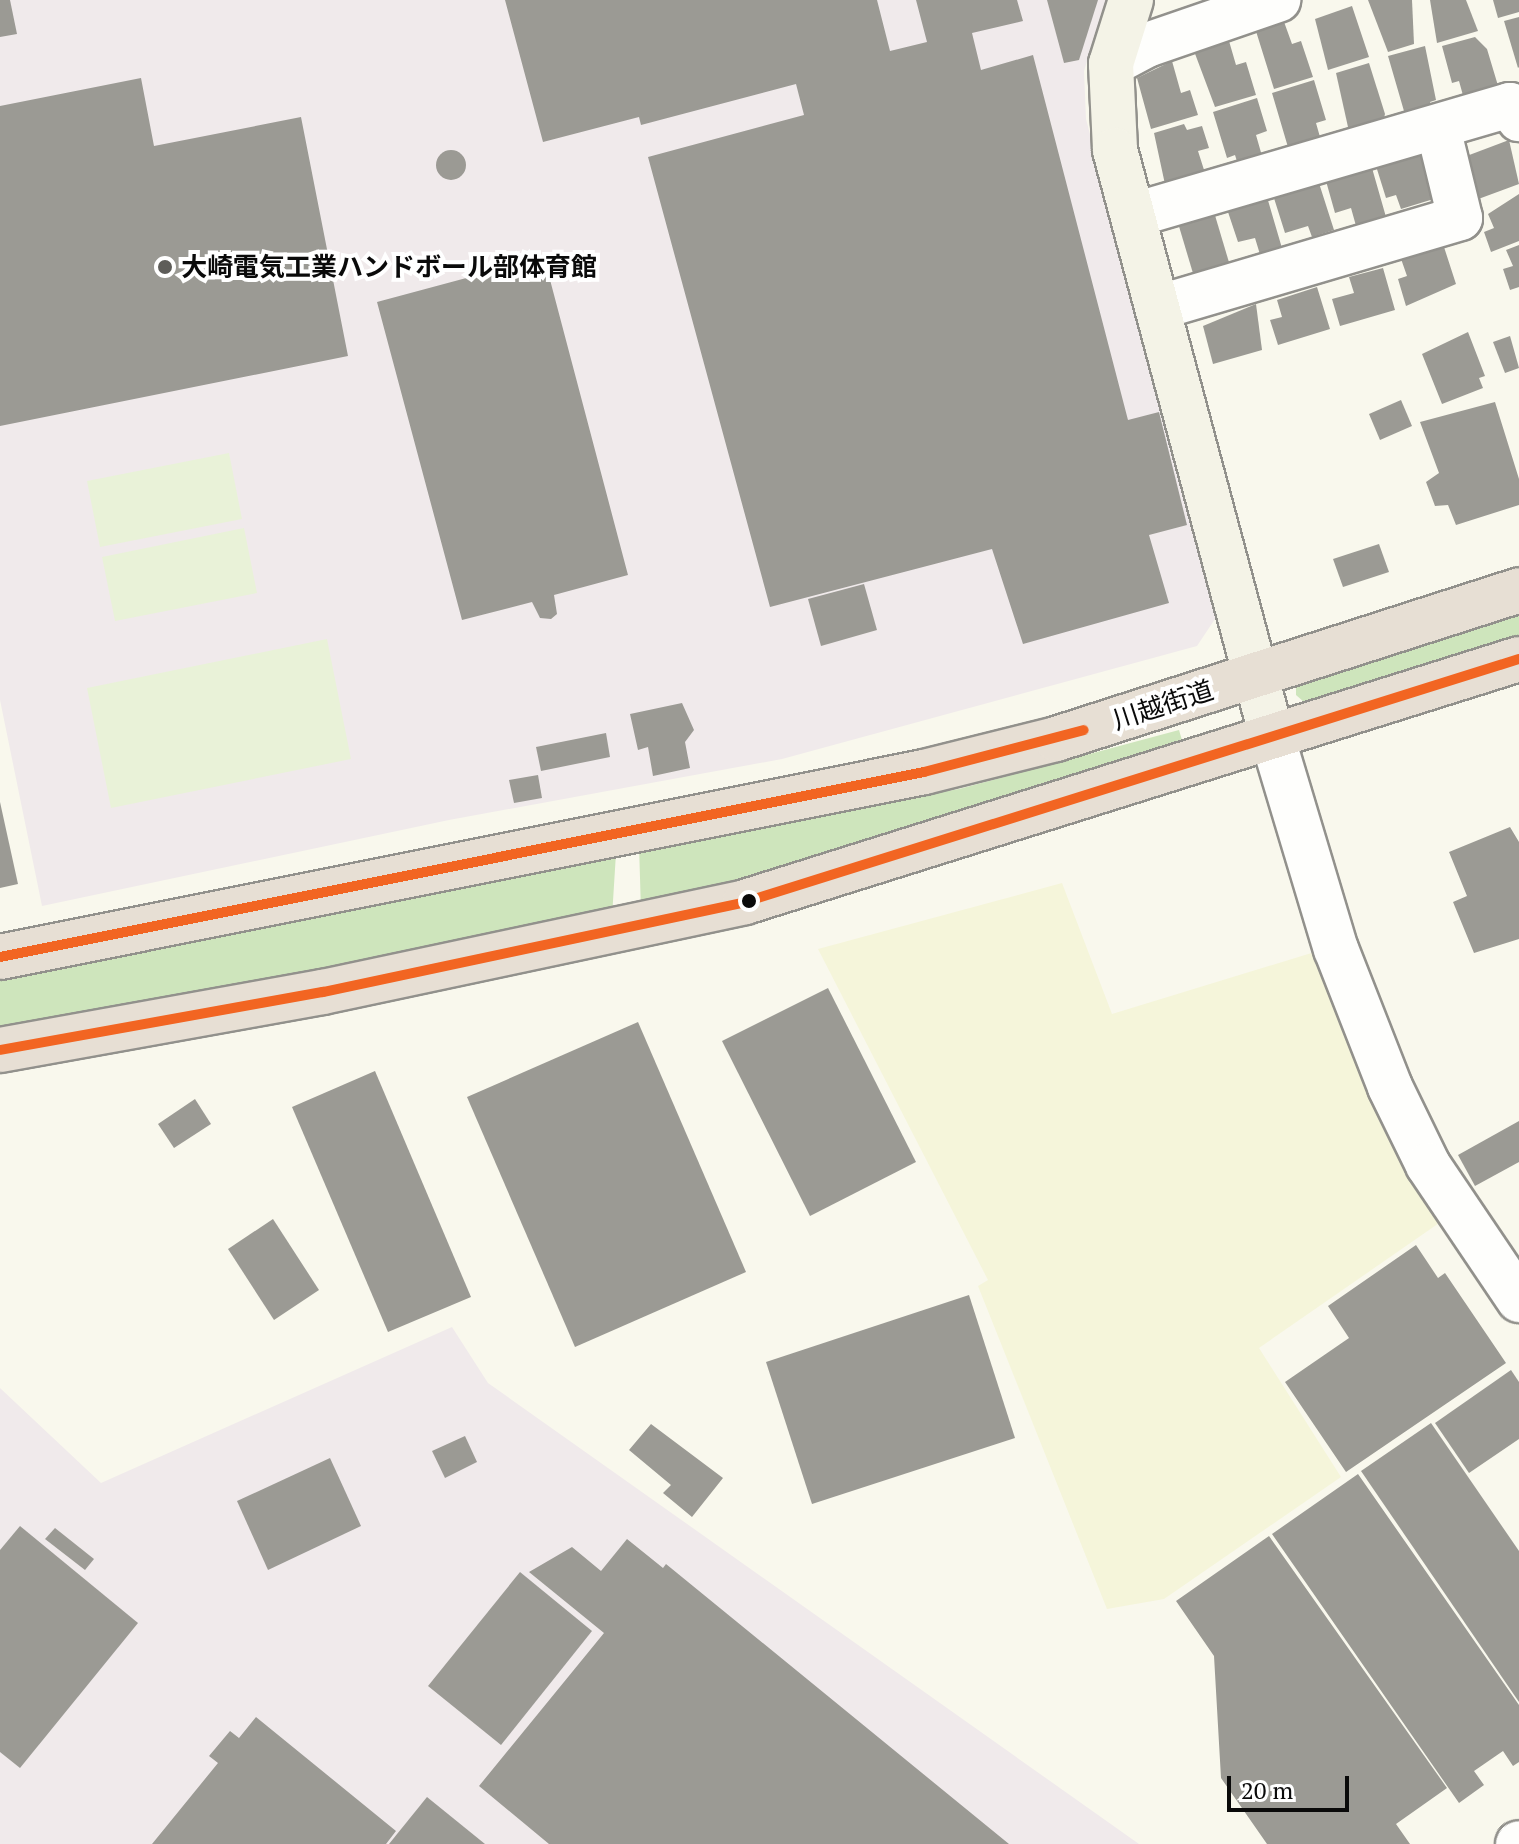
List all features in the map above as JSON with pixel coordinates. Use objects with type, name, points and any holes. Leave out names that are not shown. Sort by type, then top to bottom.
[{"type":"highway","name":"川越街道","points":[[0,957],[924,772],[1056,739],[1519,590]]},
{"type":"highway","points":[[0,1050],[323,992],[745,902],[923,850],[1271,733],[1519,659]]},
{"type":"street","points":[[1131,0],[1111,64],[1115,150],[1160,307],[1254,677],[1336,949],[1390,1087],[1428,1165],[1519,1300]]},
{"type":"street","points":[[1111,64],[1147,45],[1278,0]]},
{"type":"street","points":[[1134,215],[1510,105],[1519,119]]},
{"type":"street","points":[[1160,307],[1460,218],[1438,128]]},
{"type":"shaded area","points":[[0,0],[1106,0],[1084,71],[1086,119],[1217,616],[1197,646],[782,759],[449,820],[42,906],[0,700]]},
{"type":"shaded area","points":[[452,1327],[488,1383],[1139,1844],[0,1844],[0,1388],[101,1483]]},
{"type":"green space","points":[[229,453],[242,519],[100,547],[87,481]]},
{"type":"green space","points":[[244,528],[257,593],[115,621],[102,557]]},
{"type":"green space","points":[[1519,607],[1519,636],[1304,702],[1296,695],[1296,683]]},
{"type":"green space","points":[[327,639],[351,759],[111,808],[87,688]]},
{"type":"green space","points":[[1179,730],[1184,747],[641,911],[639,845],[959,789]]},
{"type":"green space","points":[[616,853],[612,917],[0,1032],[0,976]]},
{"type":"green space","points":[[1062,883],[1112,1014],[1318,951],[1376,1110],[1442,1221],[1259,1348],[1341,1477],[1164,1599],[1107,1609],[978,1286],[988,1280],[818,949]]},
{"type":"building","points":[[0,0],[10,0],[17,34],[0,37]]},
{"type":"building","points":[[505,0],[877,0],[890,51],[927,42],[916,0],[1017,0],[1023,21],[972,33],[981,70],[1033,55],[1128,420],[1159,412],[1187,525],[1149,535],[1169,603],[1023,644],[992,549],[770,607],[648,157],[804,115],[796,84],[641,125],[639,117],[543,142]]},
{"type":"building","points":[[1047,0],[1098,0],[1079,60],[1064,63]]},
{"type":"building","points":[[1368,0],[1412,0],[1414,44],[1388,52]]},
{"type":"building","points":[[1430,0],[1466,0],[1478,31],[1437,43]]},
{"type":"building","points":[[1493,0],[1519,0],[1519,12],[1498,18]]},
{"type":"building","points":[[1352,6],[1369,57],[1328,70],[1315,19]]},
{"type":"building","points":[[1519,17],[1519,67],[1518,68],[1504,21]]},
{"type":"building","points":[[1283,19],[1292,44],[1301,41],[1313,77],[1274,89],[1255,28]]},
{"type":"building","points":[[1475,37],[1487,49],[1499,89],[1464,99],[1459,81],[1452,83],[1442,46]]},
{"type":"building","points":[[1229,41],[1236,65],[1246,62],[1256,95],[1215,107],[1194,51]]},
{"type":"building","points":[[1425,46],[1436,100],[1430,102],[1432,110],[1406,118],[1388,56]]},
{"type":"building","points":[[1172,61],[1181,93],[1190,90],[1198,115],[1151,129],[1137,78]]},
{"type":"building","points":[[1369,63],[1385,114],[1382,126],[1350,136],[1336,73]]},
{"type":"building","name":"大崎電気工業ハンドボール部体育館","points":[[141,78],[154,146],[301,117],[348,356],[0,426],[0,106]]},
{"type":"building","points":[[1314,80],[1326,120],[1316,123],[1322,144],[1290,154],[1272,93]]},
{"type":"building","points":[[1257,98],[1267,131],[1256,135],[1264,163],[1240,171],[1235,155],[1227,158],[1213,112]]},
{"type":"building","points":[[1184,124],[1187,130],[1202,126],[1209,148],[1198,151],[1205,173],[1166,189],[1154,133]]},
{"type":"building","points":[[1509,140],[1519,184],[1473,201],[1464,157]]},
{"type":"building","points":[[451,150],[462,154],[466,165],[462,176],[451,180],[440,176],[436,165],[440,154]]},
{"type":"building","points":[[1423,152],[1437,198],[1401,209],[1396,195],[1386,198],[1376,166]]},
{"type":"building","points":[[1372,168],[1388,224],[1358,233],[1351,208],[1335,213],[1326,181]]},
{"type":"building","points":[[1318,180],[1334,230],[1312,237],[1308,226],[1285,233],[1273,195]]},
{"type":"building","points":[[1519,194],[1519,241],[1491,252],[1484,232],[1494,228],[1488,214]]},
{"type":"building","points":[[1267,197],[1284,255],[1262,261],[1255,238],[1238,242],[1227,209]]},
{"type":"building","points":[[1214,212],[1231,269],[1195,280],[1178,223]]},
{"type":"building","points":[[1519,245],[1519,287],[1510,290],[1503,269],[1513,266],[1506,250]]},
{"type":"building","points":[[1444,247],[1456,284],[1406,306],[1398,279],[1407,276],[1400,256]]},
{"type":"building","points":[[544,257],[628,575],[554,595],[557,614],[551,619],[540,618],[532,602],[462,620],[377,302]]},
{"type":"building","points":[[1383,268],[1395,310],[1340,326],[1332,299],[1354,293],[1349,277]]},
{"type":"building","points":[[1317,287],[1330,329],[1278,345],[1270,320],[1282,317],[1277,300]]},
{"type":"building","points":[[1256,304],[1262,350],[1213,364],[1203,326]]},
{"type":"building","points":[[1468,332],[1485,376],[1479,378],[1483,388],[1442,404],[1422,354]]},
{"type":"building","points":[[1510,336],[1519,368],[1505,373],[1493,342]]},
{"type":"building","points":[[1401,400],[1412,426],[1380,440],[1369,414]]},
{"type":"building","points":[[1495,402],[1519,479],[1519,505],[1456,525],[1448,505],[1435,506],[1426,482],[1439,473],[1420,422]]},
{"type":"building","points":[[1379,544],[1389,572],[1343,587],[1333,559]]},
{"type":"building","points":[[864,584],[877,630],[821,646],[808,599]]},
{"type":"building","points":[[682,703],[694,730],[685,742],[690,768],[653,776],[648,747],[638,750],[630,714]]},
{"type":"building","points":[[606,733],[610,757],[541,771],[536,747]]},
{"type":"building","points":[[538,775],[542,798],[514,803],[509,780]]},
{"type":"building","points":[[0,802],[18,884],[0,888]]},
{"type":"building","points":[[1510,827],[1519,842],[1519,939],[1474,953],[1453,902],[1467,896],[1449,852]]},
{"type":"building","points":[[828,988],[916,1162],[810,1216],[722,1041]]},
{"type":"building","points":[[638,1022],[746,1272],[575,1347],[467,1097]]},
{"type":"building","points":[[375,1071],[471,1297],[388,1332],[292,1107]]},
{"type":"building","points":[[195,1099],[211,1124],[174,1148],[158,1124]]},
{"type":"building","points":[[1519,1121],[1519,1162],[1475,1186],[1458,1155]]},
{"type":"building","points":[[273,1219],[319,1290],[274,1320],[228,1249]]},
{"type":"building","points":[[1416,1245],[1438,1278],[1445,1273],[1506,1363],[1346,1472],[1285,1382],[1349,1338],[1328,1306]]},
{"type":"building","points":[[969,1295],[1015,1438],[812,1504],[766,1362]]},
{"type":"building","points":[[1511,1370],[1519,1382],[1519,1439],[1469,1473],[1435,1423]]},
{"type":"building","points":[[1431,1423],[1519,1551],[1519,1702],[1361,1471]]},
{"type":"building","points":[[651,1424],[723,1478],[692,1517],[663,1493],[671,1485],[629,1450]]},
{"type":"building","points":[[465,1436],[477,1462],[445,1478],[432,1451]]},
{"type":"building","points":[[330,1458],[361,1526],[268,1570],[237,1501]]},
{"type":"building","points":[[1358,1474],[1519,1705],[1519,1762],[1513,1766],[1503,1751],[1474,1771],[1484,1785],[1459,1803],[1272,1534]]},
{"type":"building","points":[[20,1526],[138,1623],[20,1768],[0,1752],[0,1550]]},
{"type":"building","points":[[55,1528],[94,1559],[85,1570],[45,1539]]},
{"type":"building","points":[[1269,1536],[1447,1788],[1396,1824],[1410,1844],[1267,1844],[1221,1778],[1214,1656],[1176,1601]]},
{"type":"building","points":[[627,1539],[663,1568],[666,1564],[1009,1844],[549,1844],[479,1786],[604,1633],[529,1572],[572,1547],[601,1571]]},
{"type":"building","points":[[520,1572],[592,1631],[501,1745],[428,1686]]},
{"type":"building","points":[[256,1717],[396,1831],[386,1844],[152,1844],[218,1763],[209,1756],[230,1731],[239,1738]]},
{"type":"building","points":[[427,1797],[485,1844],[389,1844]]},
{"type":"transit line","points":[[0,1050],[323,992],[745,902],[1519,659]]},
{"type":"transit line","points":[[0,957],[924,772],[1084,730]]},
{"type":"place","name":"大崎電気工業ハンドボール部体育館","points":[[165,267]]}]
